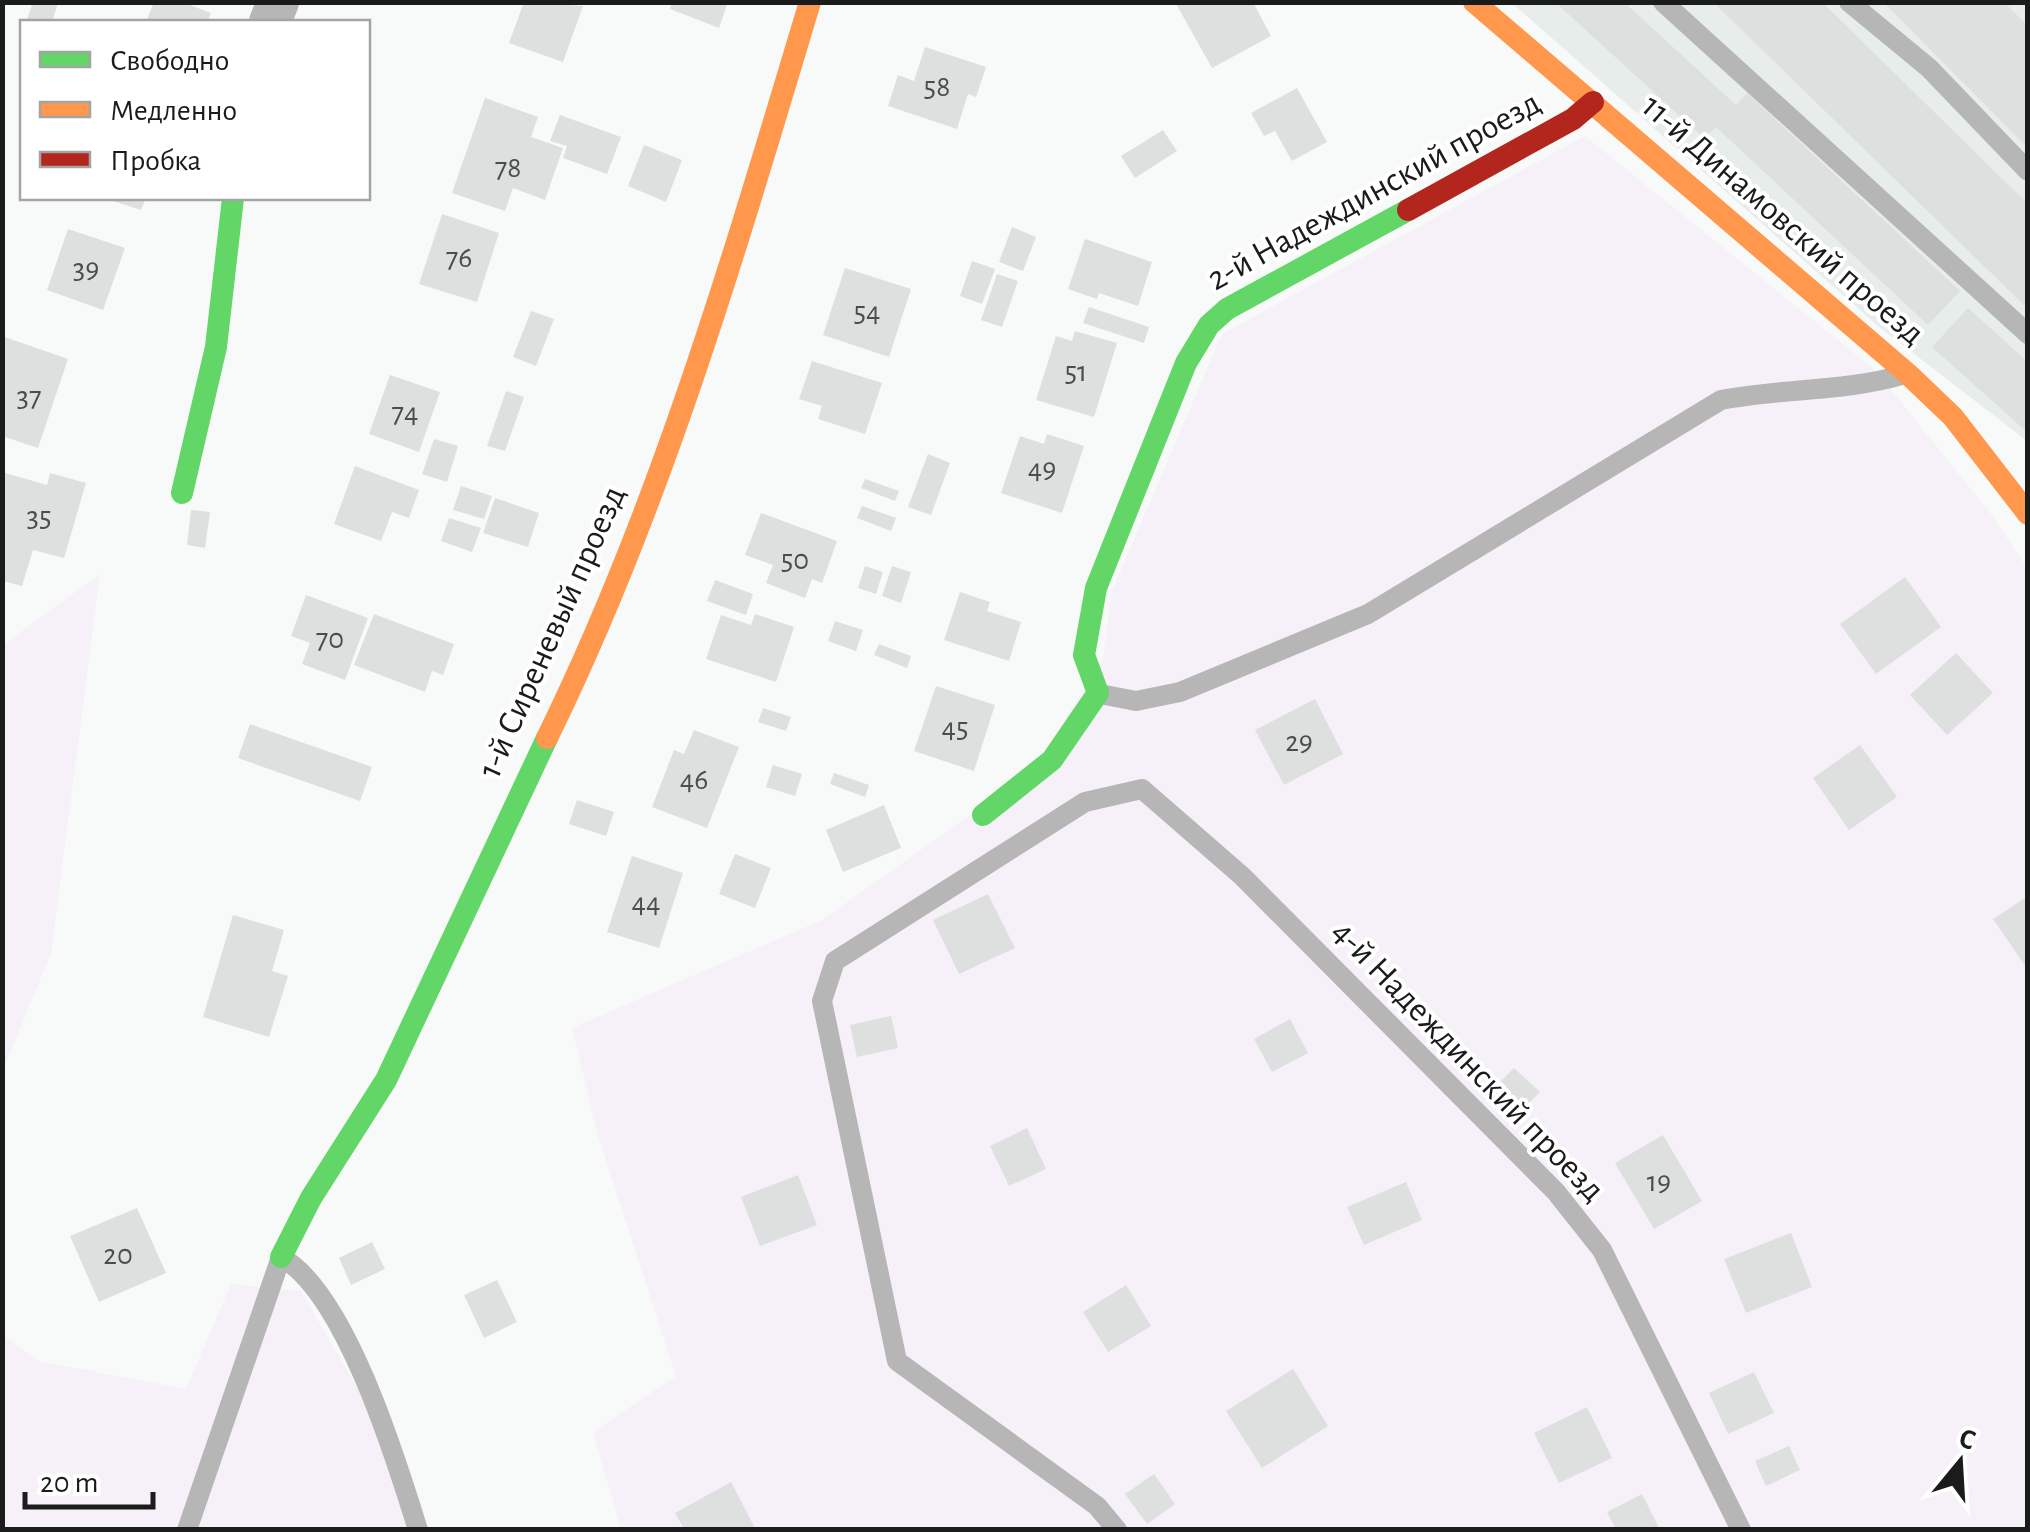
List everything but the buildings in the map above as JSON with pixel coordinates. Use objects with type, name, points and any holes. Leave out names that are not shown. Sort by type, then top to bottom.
[{"type":"street","name":"1-й Сиреневый проезд","points":[[282,1256],[311,1198],[386,1080],[468,898],[579,674],[656,480],[724,287],[810,2]]},
{"type":"street","name":"11-й Динамовский проезд","points":[[1474,2],[1908,374],[1953,417],[2027,511]]},
{"type":"street","name":"2-й Надеждинский проезд","points":[[1098,694],[1084,655],[1096,588],[1186,363],[1210,325],[1227,309],[1573,119],[1593,102]]},
{"type":"street","points":[[182,493],[211,386],[231,256],[233,200]]},
{"type":"street","points":[[984,815],[1052,760],[1098,694]]},
{"type":"lane","points":[[1663,2],[2028,334]]},
{"type":"lane","points":[[1849,2],[1928,68],[2028,171]]},
{"type":"lane","points":[[1098,694],[1136,701],[1180,692],[1368,614],[1721,400],[1778,388],[1870,384],[1908,374]]},
{"type":"lane","name":"4-й Надеждинский проезд","points":[[1117,1530],[1097,1506],[896,1361],[822,1001],[834,961],[1085,802],[1142,789],[1242,876],[1556,1192],[1602,1250],[1741,1530]]},
{"type":"lane","points":[[187,1530],[282,1256],[304,1269],[376,1398],[418,1530]]},
{"type":"shaded area","points":[[1512,3],[2027,3],[2027,441],[1878,326]]},
{"type":"shaded area","points":[[1585,136],[1875,370],[1991,514],[2027,568],[2027,1529],[621,1529],[593,1432],[676,1376],[599,1139],[572,1028],[822,920],[1036,768],[1103,658],[1112,591],[1222,334]]},
{"type":"shaded area","points":[[100,574],[51,953],[3,1070],[3,645]]},
{"type":"shaded area","points":[[231,1284],[301,1291],[365,1401],[408,1529],[3,1529],[2,1334],[38,1361],[186,1389]]},
{"type":"traffic: fast","points":[[182,493],[216,347],[233,200]]},
{"type":"traffic: fast","points":[[983,815],[1052,760],[1098,693],[1084,655],[1096,588],[1186,363],[1209,325],[1227,309],[1408,210]]},
{"type":"traffic: fast","points":[[281,1257],[311,1198],[386,1080],[547,738]]},
{"type":"traffic: slow","points":[[547,738],[626,559],[694,376],[810,2]]},
{"type":"traffic: slow","points":[[1474,2],[1908,374],[1953,417],[2028,514]]},
{"type":"traffic: jam","points":[[1408,210],[1573,119],[1593,102]]}]
